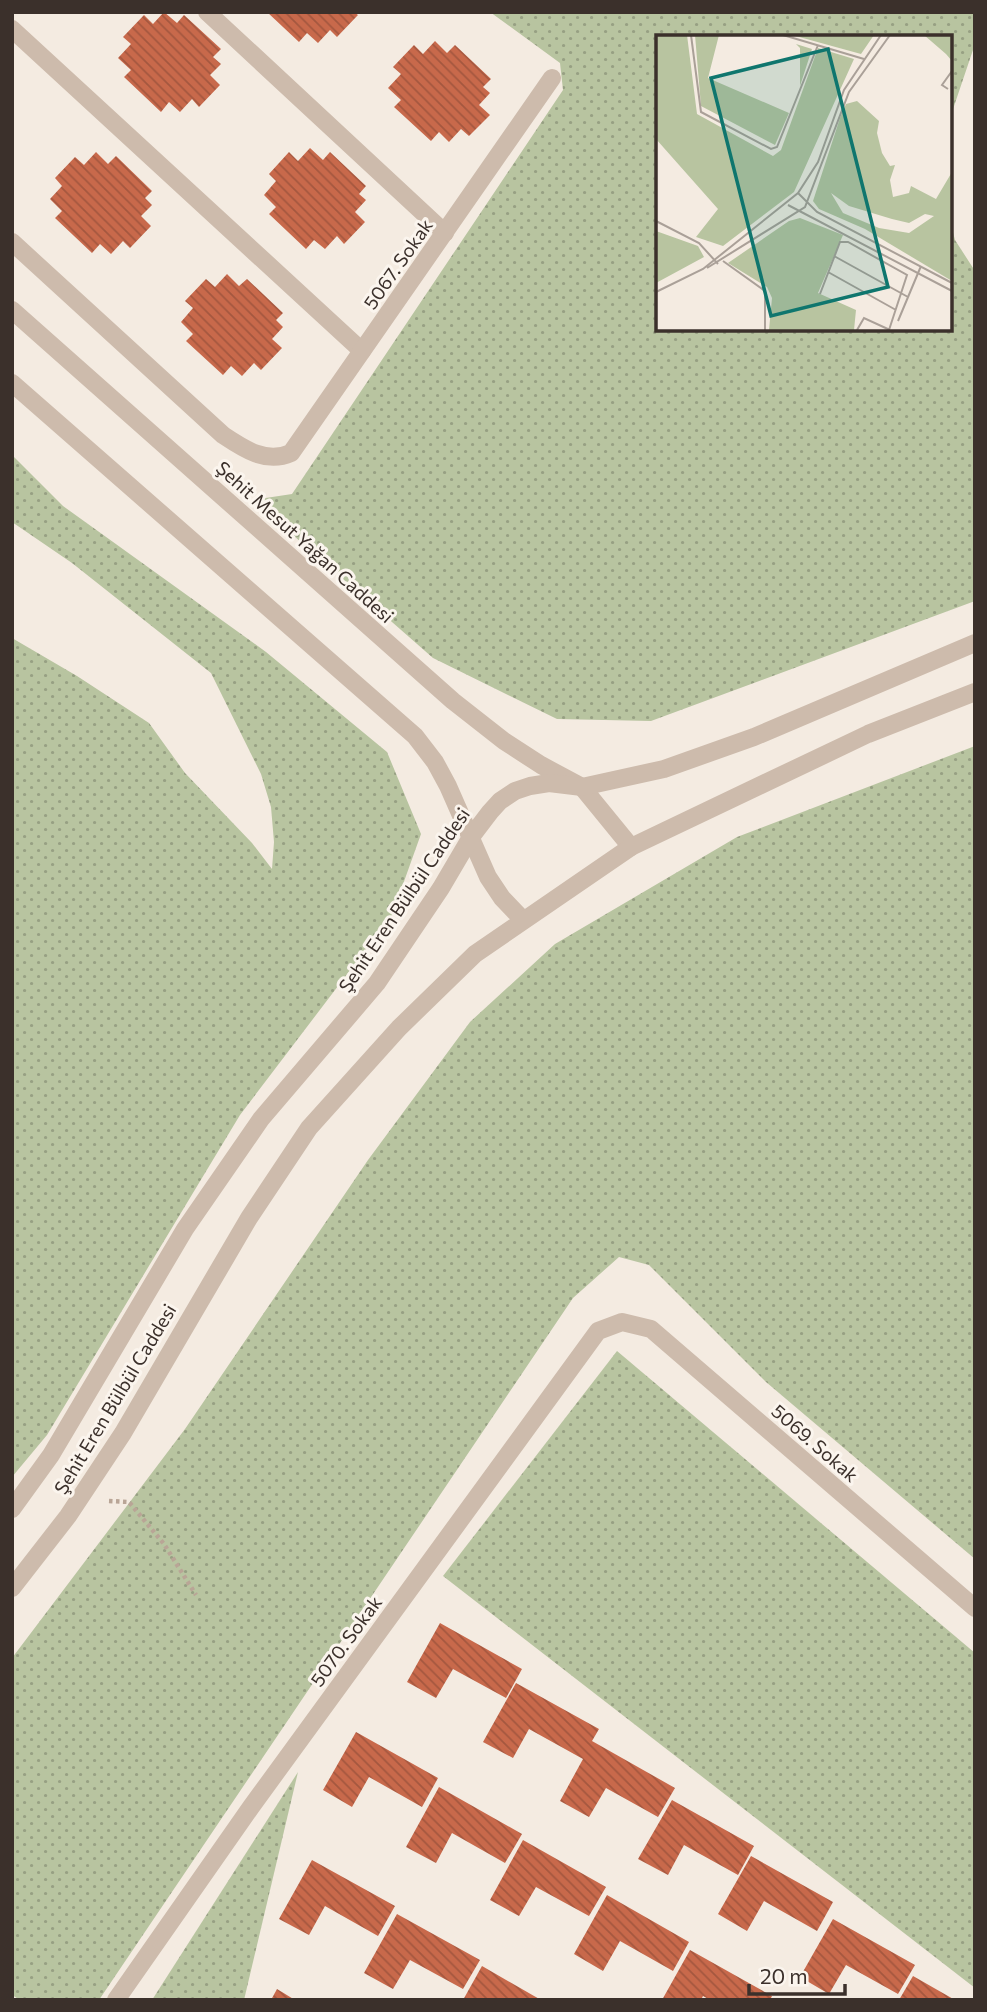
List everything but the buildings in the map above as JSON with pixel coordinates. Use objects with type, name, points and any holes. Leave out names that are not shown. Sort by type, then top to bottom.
[{"type":"street","points":[[206,12],[444,233]]},
{"type":"street","points":[[12,29],[362,351]]},
{"type":"street","name":"5067. Sokak","points":[[12,242],[223,435],[255,454],[268,458],[291,453],[552,78]]},
{"type":"street","name":"Şehit Mesut Yağan Caddesi","points":[[12,310],[453,701],[504,741],[582,787]]},
{"type":"street","points":[[12,383],[415,736],[441,774],[488,877],[502,898],[523,920]]},
{"type":"street","name":"Şehit Eren Bülbül Caddesi","points":[[12,1509],[51,1455],[185,1229],[245,1141],[377,982],[490,811],[515,791],[530,786],[549,783],[582,787],[664,769],[754,737],[975,643]]},
{"type":"street","name":"Şehit Eren Bülbül Caddesi","points":[[12,1588],[47,1546],[123,1433],[248,1218],[309,1128],[398,1028],[475,954],[631,847],[868,734],[975,692]]},
{"type":"street","points":[[582,787],[631,847]]},
{"type":"street","name":"5069. Sokak","points":[[622,1322],[651,1329],[975,1608]]},
{"type":"street","name":"5070. Sokak","points":[[116,2000],[259,1796],[598,1331],[622,1322]]},
{"type":"path","points":[[74,1507],[101,1500],[129,1502],[164,1544],[196,1595]]},
{"type":"green space","points":[[490,12],[975,12],[975,44],[952,112],[952,35],[656,35],[656,331],[952,331],[952,229],[955,240],[975,271],[975,601],[651,721],[557,719],[433,658],[253,500],[292,494],[563,90],[560,63]]},
{"type":"green space","points":[[12,455],[63,506],[266,652],[387,752],[421,834],[392,915],[240,1115],[47,1435],[12,1477],[12,638],[149,723],[185,773],[252,843],[272,869],[274,842],[271,807],[261,774],[211,673],[72,563],[12,522]]},
{"type":"green space","points":[[975,746],[975,1559],[766,1382],[649,1265],[619,1257],[573,1298],[99,2000],[20,2000],[12,1995],[12,1658],[185,1429],[368,1160],[470,1022],[555,944],[737,837]]},
{"type":"green space","points":[[617,1351],[975,1653],[975,1988],[443,1576]]},
{"type":"green space","points":[[298,1772],[244,2000],[152,2000]]}]
